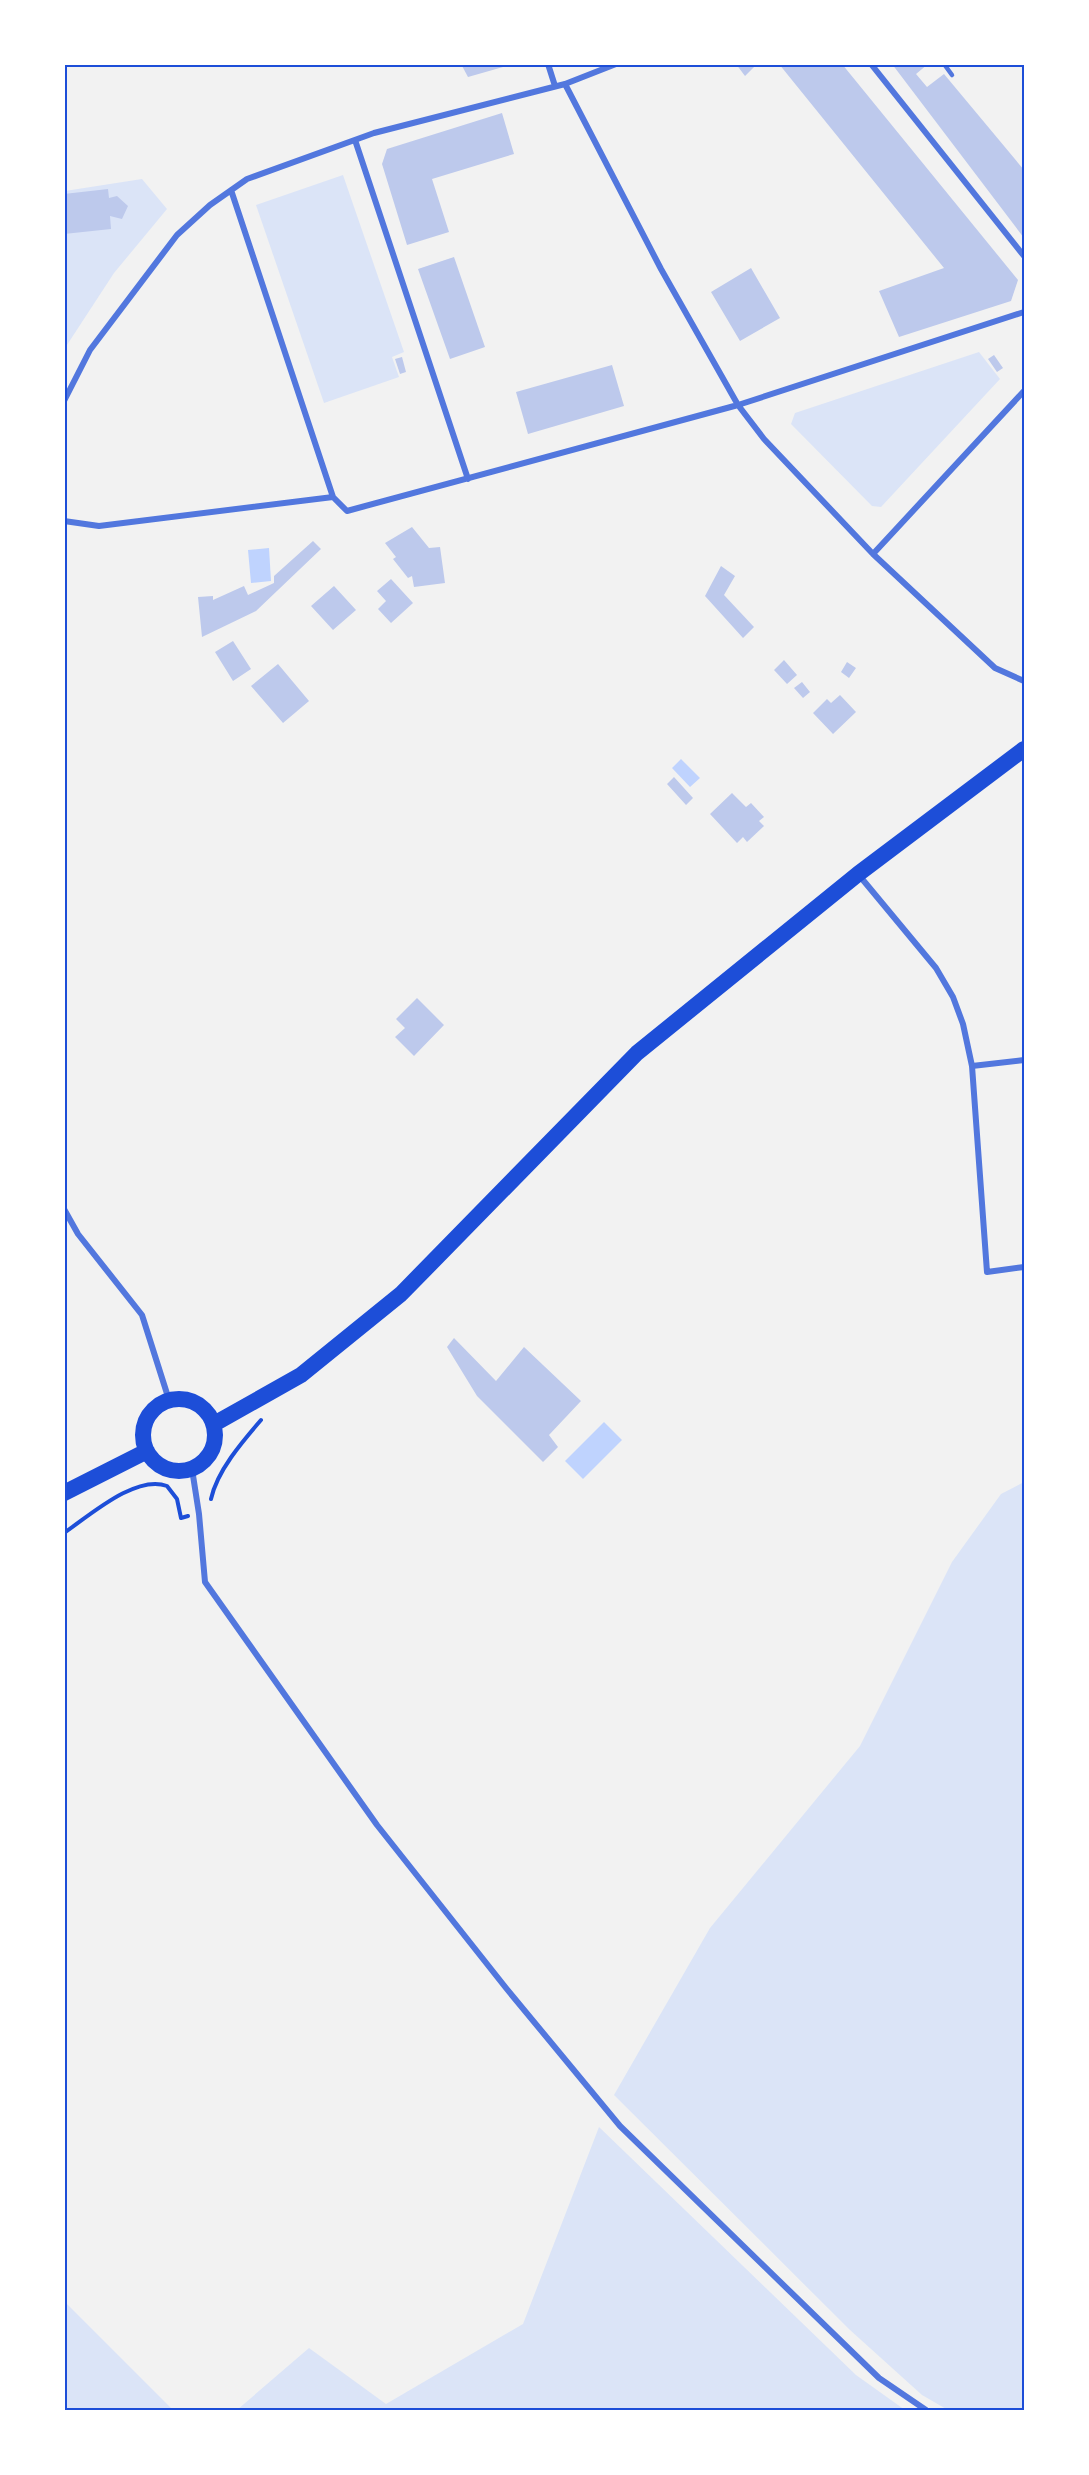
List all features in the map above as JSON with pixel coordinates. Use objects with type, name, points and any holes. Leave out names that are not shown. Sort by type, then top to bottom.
[{"type":"highway","points":[[214,1424],[301,1376],[401,1294],[637,1053],[858,873],[1024,749]]},
{"type":"highway","points":[[187,1399],[200,1404],[214,1424],[216,1439],[212,1452],[204,1462],[192,1469],[169,1470],[153,1460],[147,1451],[143,1434],[145,1422],[154,1409],[169,1400],[187,1399]]},
{"type":"highway","points":[[64,1493],[147,1451]]},
{"type":"street","points":[[548,64],[555,86]]},
{"type":"street","points":[[64,401],[90,350],[171,243],[210,205],[247,179],[355,140],[565,84],[616,64]]},
{"type":"street","points":[[871,64],[1024,256]]},
{"type":"street","points":[[565,84],[661,269],[738,405],[764,438],[873,554],[995,668],[1024,681]]},
{"type":"street","points":[[355,140],[468,479]]},
{"type":"street","points":[[231,190],[333,498],[347,511],[738,405],[1024,312]]},
{"type":"street","points":[[873,554],[1024,391]]},
{"type":"street","points":[[64,521],[99,526],[333,498]]},
{"type":"street","points":[[858,873],[936,968],[953,998],[963,1024],[972,1066],[987,1272],[1024,1267]]},
{"type":"street","points":[[972,1066],[1024,1060]]},
{"type":"street","points":[[64,1209],[78,1234],[142,1315],[169,1400]]},
{"type":"street","points":[[192,1469],[200,1514],[205,1582],[377,1825],[506,1988],[620,2126],[879,2378],[926,2410]]},
{"type":"lane","points":[[944,64],[952,75]]},
{"type":"shaded area","points":[[343,175],[404,352],[392,357],[399,377],[324,403],[256,205]]},
{"type":"shaded area","points":[[142,179],[167,209],[114,273],[65,348],[65,191]]},
{"type":"shaded area","points":[[979,352],[1000,379],[881,507],[872,506],[791,424],[795,413]]},
{"type":"shaded area","points":[[1024,1482],[1024,2410],[948,2410],[922,2395],[850,2330],[614,2095],[710,1928],[860,1746],[952,1562],[1001,1494]]},
{"type":"shaded area","points":[[599,2127],[856,2375],[905,2410],[237,2410],[309,2348],[386,2404],[523,2324]]},
{"type":"shaded area","points":[[65,2302],[173,2410],[65,2410]]},
{"type":"water","points":[[269,548],[271,581],[251,583],[248,550]]},
{"type":"water","points":[[681,759],[700,778],[690,787],[672,768]]},
{"type":"water","points":[[604,1422],[622,1440],[583,1479],[565,1461]]},
{"type":"building","points":[[461,64],[510,64],[510,65],[468,77]]},
{"type":"building","points":[[736,64],[757,64],[745,76]]},
{"type":"building","points":[[779,64],[842,64],[1018,280],[1011,301],[899,337],[879,291],[944,268]]},
{"type":"building","points":[[892,64],[928,64],[916,74],[927,87],[944,74],[1024,170],[1024,238]]},
{"type":"building","points":[[502,113],[514,154],[432,179],[449,232],[407,245],[382,164],[387,149]]},
{"type":"building","points":[[108,189],[109,198],[117,196],[128,206],[122,219],[110,216],[111,229],[64,234],[64,194]]},
{"type":"building","points":[[454,257],[485,347],[450,359],[418,269]]},
{"type":"building","points":[[751,268],[780,318],[740,341],[711,292]]},
{"type":"building","points":[[994,355],[1003,368],[997,372],[988,359]]},
{"type":"building","points":[[402,357],[406,372],[400,374],[395,359]]},
{"type":"building","points":[[612,365],[624,406],[528,434],[516,392]]},
{"type":"building","points":[[412,527],[429,548],[440,547],[445,583],[414,587],[412,576],[408,578],[393,559],[396,557],[385,543]]},
{"type":"building","points":[[313,541],[321,549],[256,611],[202,637],[198,597],[213,596],[213,600],[244,586],[248,595],[274,583],[274,576]]},
{"type":"building","points":[[721,566],[735,576],[724,595],[754,627],[743,638],[705,596]]},
{"type":"building","points":[[391,579],[413,603],[391,623],[378,609],[386,601],[377,591]]},
{"type":"building","points":[[334,586],[356,610],[333,630],[311,606]]},
{"type":"building","points":[[233,641],[251,669],[233,681],[215,652]]},
{"type":"building","points":[[784,660],[797,675],[787,684],[774,670]]},
{"type":"building","points":[[847,662],[856,668],[849,678],[841,672]]},
{"type":"building","points":[[278,664],[309,701],[283,723],[251,686]]},
{"type":"building","points":[[802,682],[810,692],[803,698],[794,688]]},
{"type":"building","points":[[840,695],[856,712],[833,734],[813,713],[827,699],[831,703]]},
{"type":"building","points":[[674,777],[693,798],[686,805],[667,784]]},
{"type":"building","points":[[732,793],[746,807],[751,803],[764,817],[759,821],[764,826],[747,842],[743,837],[737,843],[710,814]]},
{"type":"building","points":[[417,998],[444,1025],[414,1056],[395,1037],[405,1028],[396,1019]]},
{"type":"building","points":[[454,1338],[496,1381],[524,1347],[581,1401],[549,1435],[558,1447],[543,1462],[477,1396],[447,1347]]}]
